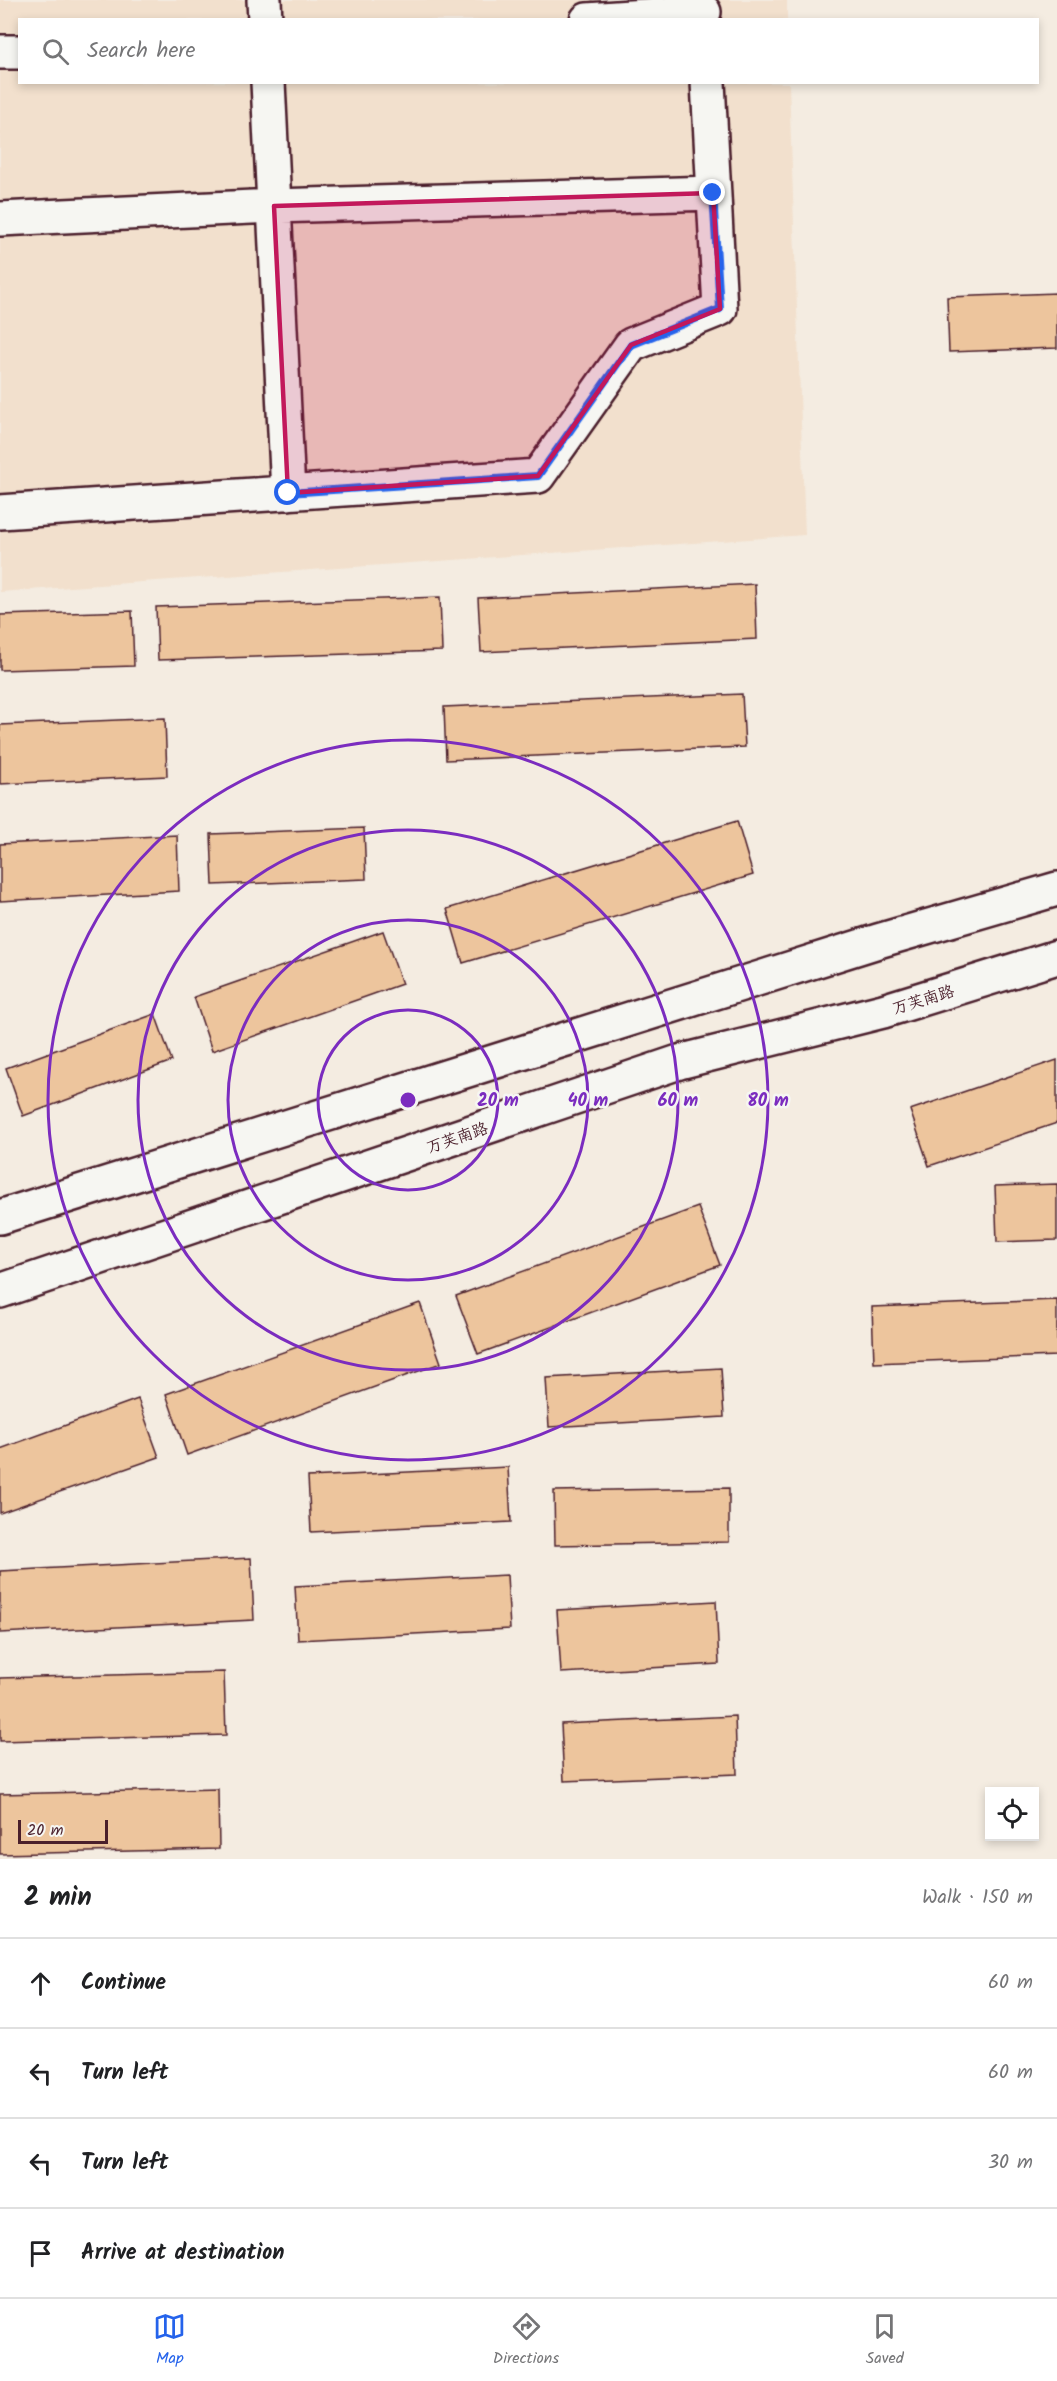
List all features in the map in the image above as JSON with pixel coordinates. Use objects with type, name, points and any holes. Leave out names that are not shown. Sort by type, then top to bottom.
[{"type":"street","points":[[264,0],[265,18]]},
{"type":"street","points":[[610,18],[704,10]]},
{"type":"street","points":[[0,52],[18,52]]},
{"type":"street","points":[[268,84],[288,493]]},
{"type":"street","points":[[0,512],[538,476],[631,345],[720,309],[708,84]]},
{"type":"street","points":[[0,219],[274,206],[713,193]]},
{"type":"street","points":[[0,1217],[867,945],[1057,889]]},
{"type":"street","name":"万芙南路","points":[[0,1290],[679,1062],[883,1011],[1057,957]]},
{"type":"highlighted area","points":[[713,193],[720,309],[631,345],[538,476],[288,493],[274,206]]},
{"type":"shaded area","points":[[0,0],[787,0],[787,18],[18,18],[18,84],[789,84],[805,535],[0,592]]},
{"type":"building","points":[[1057,293],[1057,348],[949,352],[947,297]]},
{"type":"building","points":[[755,584],[757,639],[481,652],[478,598]]},
{"type":"building","points":[[440,597],[442,651],[158,660],[156,607]]},
{"type":"building","points":[[132,611],[134,666],[0,670],[0,615]]},
{"type":"building","points":[[742,694],[745,747],[446,760],[444,707]]},
{"type":"building","points":[[165,718],[167,776],[0,784],[0,725]]},
{"type":"building","points":[[737,821],[753,875],[463,963],[447,909]]},
{"type":"building","points":[[364,828],[366,879],[213,885],[211,834]]},
{"type":"building","points":[[177,835],[179,891],[0,901],[0,844]]},
{"type":"building","points":[[383,931],[402,984],[212,1051],[194,997]]},
{"type":"building","points":[[155,1014],[172,1061],[23,1116],[6,1068]]},
{"type":"building","points":[[1057,1060],[1057,1123],[929,1166],[910,1110]]},
{"type":"building","points":[[1057,1184],[1057,1240],[997,1242],[995,1186]]},
{"type":"building","points":[[698,1207],[720,1265],[478,1354],[456,1296]]},
{"type":"building","points":[[1057,1300],[1057,1356],[874,1363],[872,1307]]},
{"type":"building","points":[[420,1303],[441,1363],[187,1455],[166,1394]]},
{"type":"building","points":[[721,1368],[724,1417],[549,1427],[546,1378]]},
{"type":"building","points":[[138,1399],[159,1457],[0,1513],[0,1449]]},
{"type":"building","points":[[508,1467],[511,1522],[311,1532],[308,1477]]},
{"type":"building","points":[[729,1488],[729,1542],[555,1545],[554,1491]]},
{"type":"building","points":[[251,1558],[254,1620],[0,1633],[0,1571]]},
{"type":"building","points":[[507,1575],[510,1629],[298,1640],[295,1586]]},
{"type":"building","points":[[716,1601],[719,1664],[561,1673],[557,1610]]},
{"type":"building","points":[[224,1672],[226,1735],[0,1741],[0,1678]]},
{"type":"building","points":[[735,1716],[737,1774],[564,1781],[561,1724]]},
{"type":"building","points":[[218,1789],[219,1849],[0,1854],[0,1794]]},
{"type":"route","points":[[288,493],[538,476],[631,345],[720,309],[713,193]]}]
